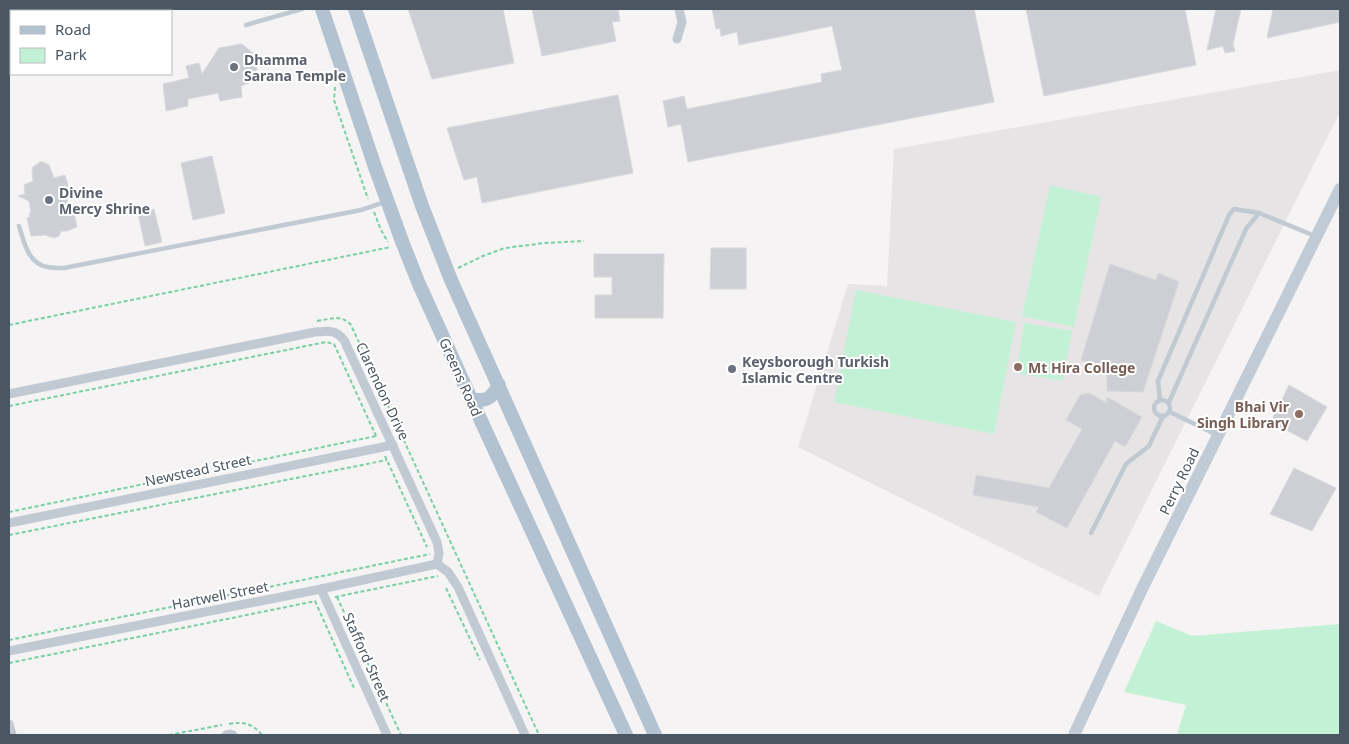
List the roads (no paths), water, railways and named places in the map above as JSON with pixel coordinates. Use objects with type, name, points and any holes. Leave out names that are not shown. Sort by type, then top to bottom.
[{"type":"main road","name":"Greens Road","points":[[322,9],[387,201],[416,276],[626,735]]},
{"type":"main road","points":[[355,9],[422,206],[452,280],[655,735]]},
{"type":"main road","name":"Perry Road","points":[[1074,735],[1142,589],[1340,188]]},
{"type":"main road","points":[[471,399],[480,401],[486,399],[499,385]]},
{"type":"street","points":[[677,39],[682,22],[680,9]]},
{"type":"street","name":"Clarendon Drive","points":[[9,394],[314,332],[339,334],[344,340],[437,542],[439,553],[437,564]]},
{"type":"street","name":"Newstead Street","points":[[9,523],[392,445]]},
{"type":"street","points":[[437,564],[448,572],[458,587],[525,735]]},
{"type":"street","name":"Hartwell Street","points":[[9,651],[322,589],[437,564]]},
{"type":"street","name":"Stafford Street","points":[[322,589],[387,735]]},
{"type":"street","points":[[9,724],[12,735]]},
{"type":"street","points":[[226,735],[234,735]]},
{"type":"lane","points":[[246,25],[302,9]]},
{"type":"lane","points":[[19,226],[25,246],[33,260],[46,267],[64,268],[364,209],[387,201]]},
{"type":"lane","points":[[1160,400],[1158,381],[1229,215],[1234,209],[1258,213],[1316,237]]},
{"type":"lane","points":[[1092,533],[1126,464],[1149,446],[1163,416],[1170,412],[1168,402],[1246,229],[1258,213]]},
{"type":"lane","points":[[1163,416],[1156,413],[1155,403],[1160,400],[1168,402]]},
{"type":"lane","points":[[1170,412],[1218,436]]},
{"type":"place","name":"Dhamma Sarana Temple","points":[[234,67]]},
{"type":"place","name":"Divine Mercy Shrine","points":[[49,200]]},
{"type":"place","name":"Mt Hira College","points":[[1018,367]]},
{"type":"place","name":"Keysborough Turkish Islamic Centre","points":[[732,369]]},
{"type":"place","name":"Bhai Vir Singh Library","points":[[1299,414]]}]
